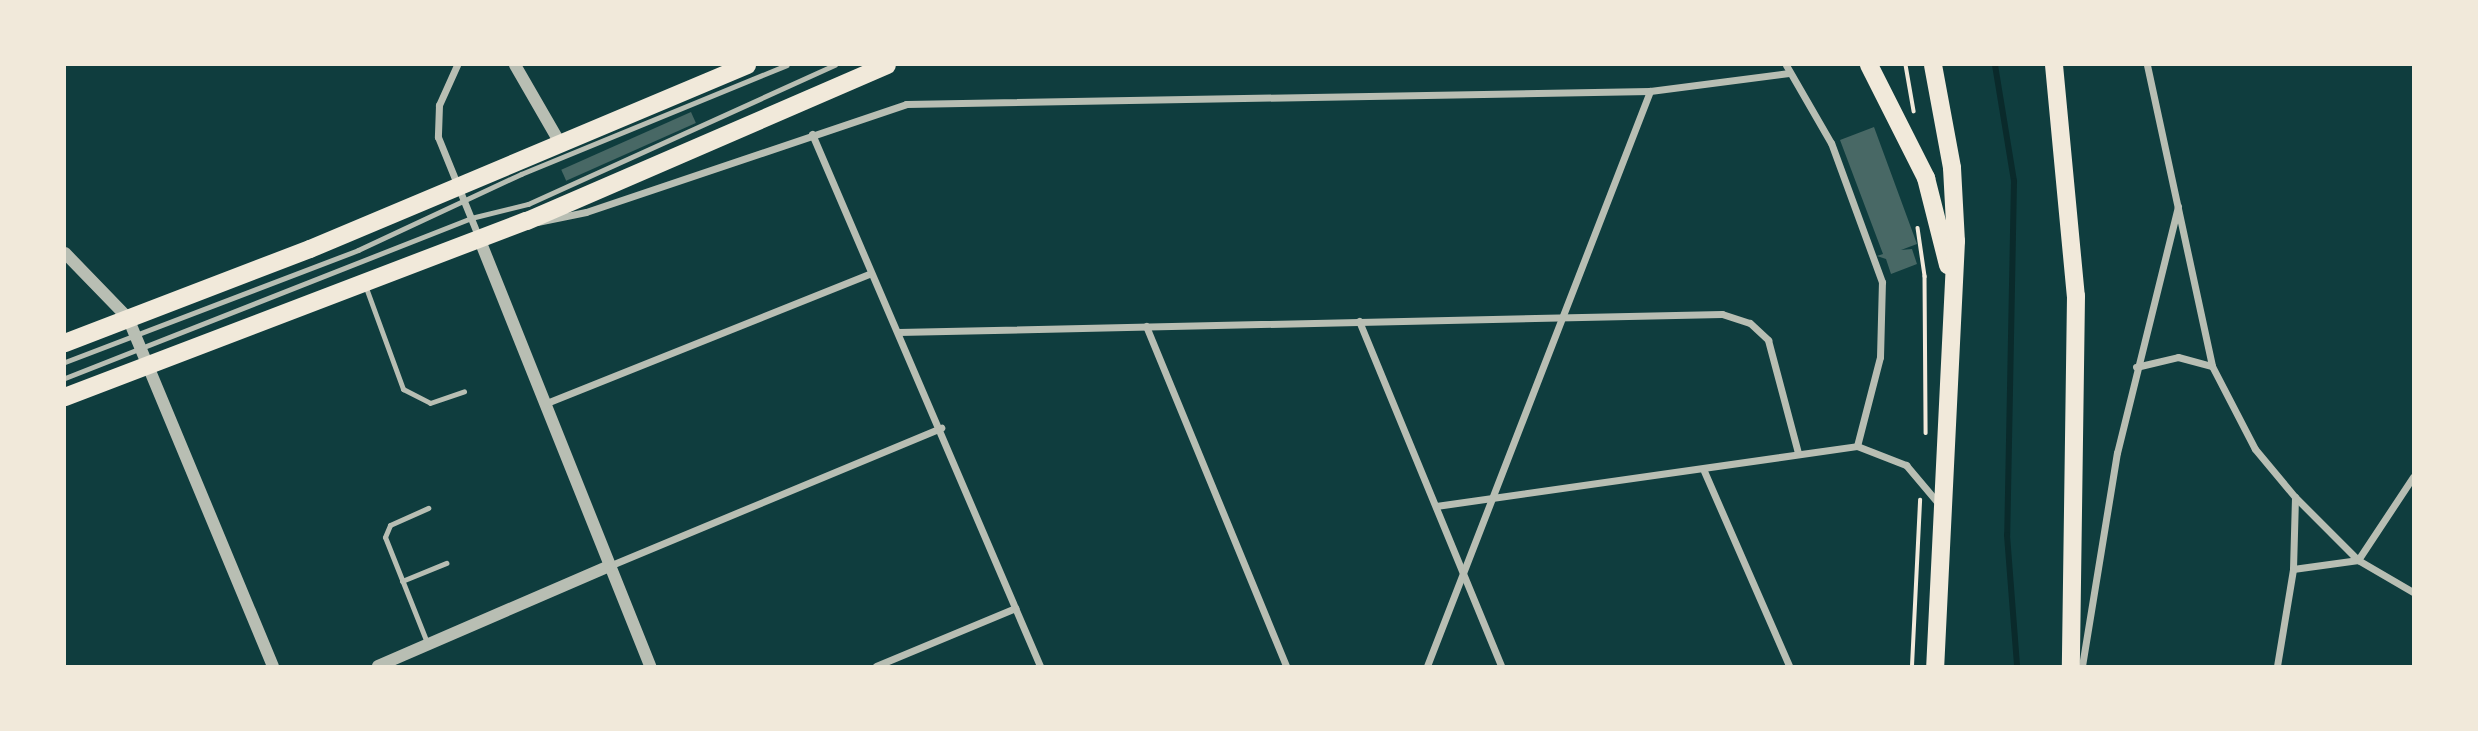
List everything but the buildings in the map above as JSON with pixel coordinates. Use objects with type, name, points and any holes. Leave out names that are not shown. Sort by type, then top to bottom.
[{"type":"main road","points":[[65,343],[131,326],[747,65]]},
{"type":"main road","points":[[65,397],[527,220],[887,65]]},
{"type":"main road","points":[[1869,65],[1910,141],[1936,210],[1955,306]]},
{"type":"main road","points":[[1933,65],[1952,168],[1955,306],[1941,508],[1935,666]]},
{"type":"main road","points":[[2054,65],[2076,296],[2071,666]]},
{"type":"street","points":[[457,65],[439,105],[438,137],[650,666]]},
{"type":"street","points":[[515,65],[560,143]]},
{"type":"street","points":[[2147,65],[2179,202],[2212,366],[2255,449],[2295,497],[2358,561],[2413,592]]},
{"type":"street","points":[[527,220],[547,224],[906,104],[1650,91],[1787,69],[1831,143],[1882,282],[1880,357],[1857,446]]},
{"type":"street","points":[[1427,666],[1650,91]]},
{"type":"street","points":[[812,134],[941,428],[1040,666]]},
{"type":"street","points":[[2082,666],[2136,367],[2179,202]]},
{"type":"street","points":[[65,253],[131,326],[273,666]]},
{"type":"street","points":[[543,404],[871,273]]},
{"type":"street","points":[[898,332],[1359,321],[1562,322],[1722,314],[1750,323],[1768,340],[1798,453]]},
{"type":"street","points":[[1359,321],[1501,666]]},
{"type":"street","points":[[1146,326],[1286,666]]},
{"type":"street","points":[[2136,367],[2178,357],[2212,366]]},
{"type":"street","points":[[377,666],[941,428]]},
{"type":"street","points":[[1436,506],[1704,471],[1798,453],[1857,446],[1887,455],[1922,478],[1941,508]]},
{"type":"street","points":[[1704,471],[1789,666]]},
{"type":"street","points":[[2293,569],[2358,561],[2413,477]]},
{"type":"street","points":[[2277,666],[2293,569],[2295,497]]},
{"type":"street","points":[[876,666],[1015,608]]},
{"type":"lane","points":[[65,362],[131,326],[465,203],[520,174],[787,65]]},
{"type":"lane","points":[[65,378],[471,218],[528,204],[835,65]]},
{"type":"lane","points":[[364,282],[403,389],[430,402],[464,391]]},
{"type":"lane","points":[[428,508],[386,531],[402,581],[428,645]]},
{"type":"lane","points":[[402,581],[446,562]]},
{"type":"path","points":[[1906,65],[1915,103],[1910,141]]},
{"type":"path","points":[[1916,215],[1925,276],[1926,447]]},
{"type":"path","points":[[1912,666],[1922,478]]},
{"type":"waterway","points":[[1995,65],[2014,181],[2007,535],[2017,666]]}]
